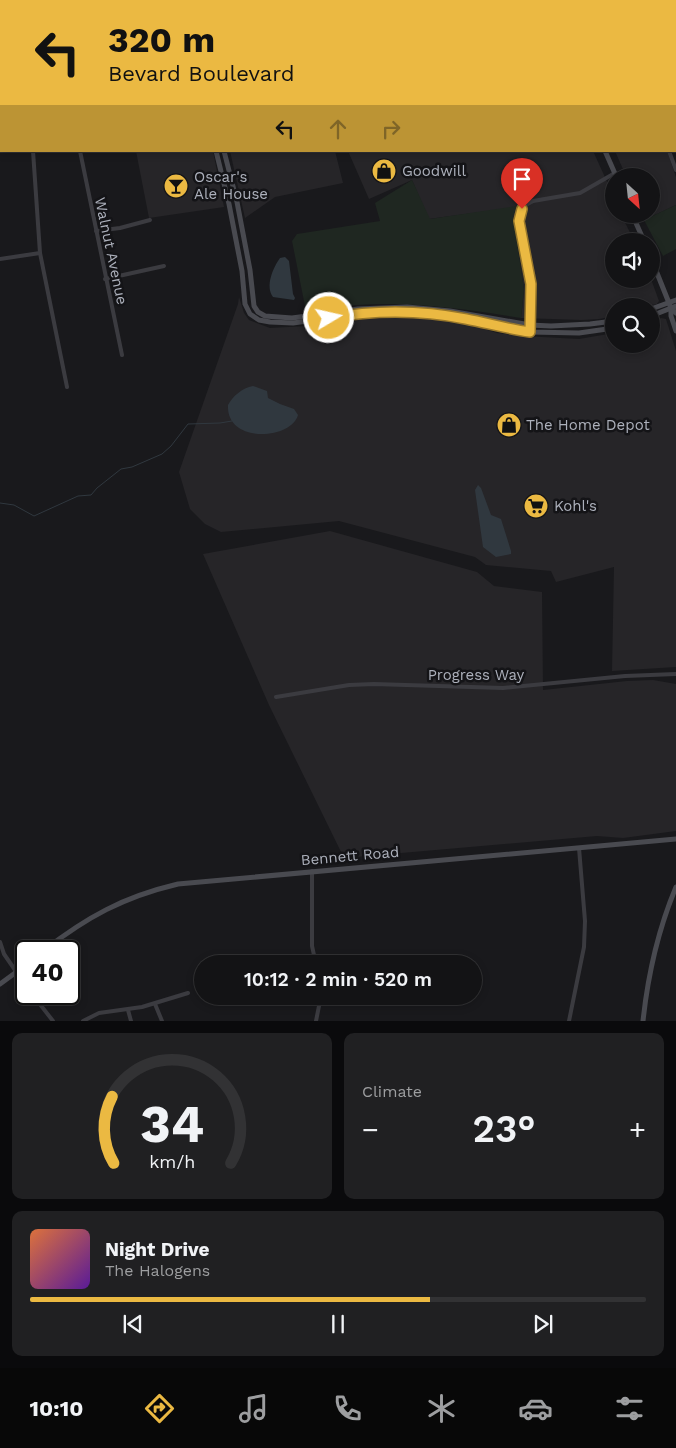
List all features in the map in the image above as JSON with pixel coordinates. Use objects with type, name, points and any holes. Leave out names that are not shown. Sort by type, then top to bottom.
[{"type":"street","points":[[34,152],[40,252],[68,387]]},
{"type":"street","name":"Walnut Avenue","points":[[80,152],[122,355]]},
{"type":"street","points":[[216,152],[242,271],[247,309],[250,314],[259,320],[307,322],[358,314],[407,312],[450,316],[530,332],[580,333],[605,329]]},
{"type":"street","points":[[224,152],[237,202],[250,270],[254,306],[258,312],[265,316],[281,320],[364,308],[407,307],[450,311],[530,325],[605,322]]},
{"type":"street","points":[[605,152],[612,168]]},
{"type":"street","points":[[669,152],[676,170]]},
{"type":"street","points":[[530,332],[531,284],[520,228],[520,212],[524,206],[534,202],[580,193],[605,180]]},
{"type":"street","points":[[96,231],[120,228],[150,220]]},
{"type":"street","points":[[0,259],[40,252]]},
{"type":"street","points":[[105,279],[164,266]]},
{"type":"street","points":[[660,279],[676,314]]},
{"type":"street","points":[[676,300],[672,306],[671,316],[676,331]]},
{"type":"street","points":[[660,312],[672,306]]},
{"type":"street","name":"Progress Way","points":[[276,697],[349,684],[503,688],[625,676],[676,674]]},
{"type":"street","name":"Bennett Road","points":[[58,940],[92,916],[114,905],[154,890],[191,882],[676,839]]},
{"type":"street","points":[[569,1020],[584,947],[584,911],[579,848]]},
{"type":"street","points":[[312,872],[312,946],[314,955]]},
{"type":"street","points":[[643,1020],[653,958],[664,916],[676,887]]},
{"type":"street","points":[[0,942],[4,954],[15,970]]},
{"type":"street","points":[[0,984],[15,973]]},
{"type":"street","points":[[83,1020],[99,1013],[128,1010],[155,1004],[188,993]]},
{"type":"street","points":[[155,1004],[162,1020]]},
{"type":"street","points":[[41,1005],[53,1020]]},
{"type":"street","points":[[316,1020],[320,1005]]},
{"type":"street","points":[[128,1010],[131,1020]]},
{"type":"shaded area","points":[[136,152],[213,152],[224,207],[149,218]]},
{"type":"shaded area","points":[[230,152],[335,152],[343,183],[275,197],[245,218]]},
{"type":"shaded area","points":[[348,152],[593,152],[605,177],[605,223],[625,223],[630,233],[605,233],[605,288],[654,288],[658,298],[605,298],[605,318],[599,319],[521,318],[524,289],[513,215],[517,207],[429,219],[412,180],[369,199]]},
{"type":"shaded area","points":[[615,152],[667,152],[676,177],[676,205],[660,212],[660,168],[622,168]]},
{"type":"shaded area","points":[[412,180],[430,219],[517,206],[513,216],[524,289],[521,318],[459,309],[398,304],[350,305],[306,311],[292,241],[297,234],[380,221],[375,203]]},
{"type":"shaded area","points":[[676,205],[676,249],[663,256],[660,250],[660,233],[651,233],[646,223],[660,223],[660,212]]},
{"type":"shaded area","points":[[285,257],[289,261],[294,300],[273,297],[271,293],[270,282],[273,272],[280,258]]},
{"type":"shaded area","points":[[239,297],[244,313],[249,320],[270,328],[307,326],[353,319],[422,317],[456,320],[497,333],[523,336],[579,339],[605,335],[605,353],[660,353],[660,318],[666,319],[676,351],[676,667],[612,671],[614,567],[556,582],[551,571],[486,565],[475,557],[339,521],[221,532],[205,524],[190,509],[179,472]]},
{"type":"shaded area","points":[[253,386],[267,391],[268,398],[294,409],[298,415],[293,423],[284,429],[272,433],[260,434],[247,432],[237,427],[230,418],[228,405],[238,393]]},
{"type":"shaded area","points":[[478,485],[481,488],[491,515],[501,519],[511,554],[496,557],[483,547],[475,490]]},
{"type":"shaded area","points":[[330,531],[477,572],[494,586],[542,592],[543,690],[627,681],[653,680],[676,684],[676,831],[623,838],[597,836],[344,858],[269,705],[203,554]]},
{"type":"waterway","points":[[0,503],[14,505],[34,516],[78,496],[91,495],[121,469],[132,467],[162,454],[171,446],[188,424],[232,421]]},
{"type":"place","name":"Goodwill","points":[[384,171]]},
{"type":"place","name":"Oscar's Ale House","points":[[176,186]]},
{"type":"place","name":"The Home Depot","points":[[509,425]]},
{"type":"place","name":"Kohl's","points":[[536,506]]},
{"type":"route","points":[[329,318],[370,313],[427,313],[530,332],[531,284],[519,221],[522,209]]}]
